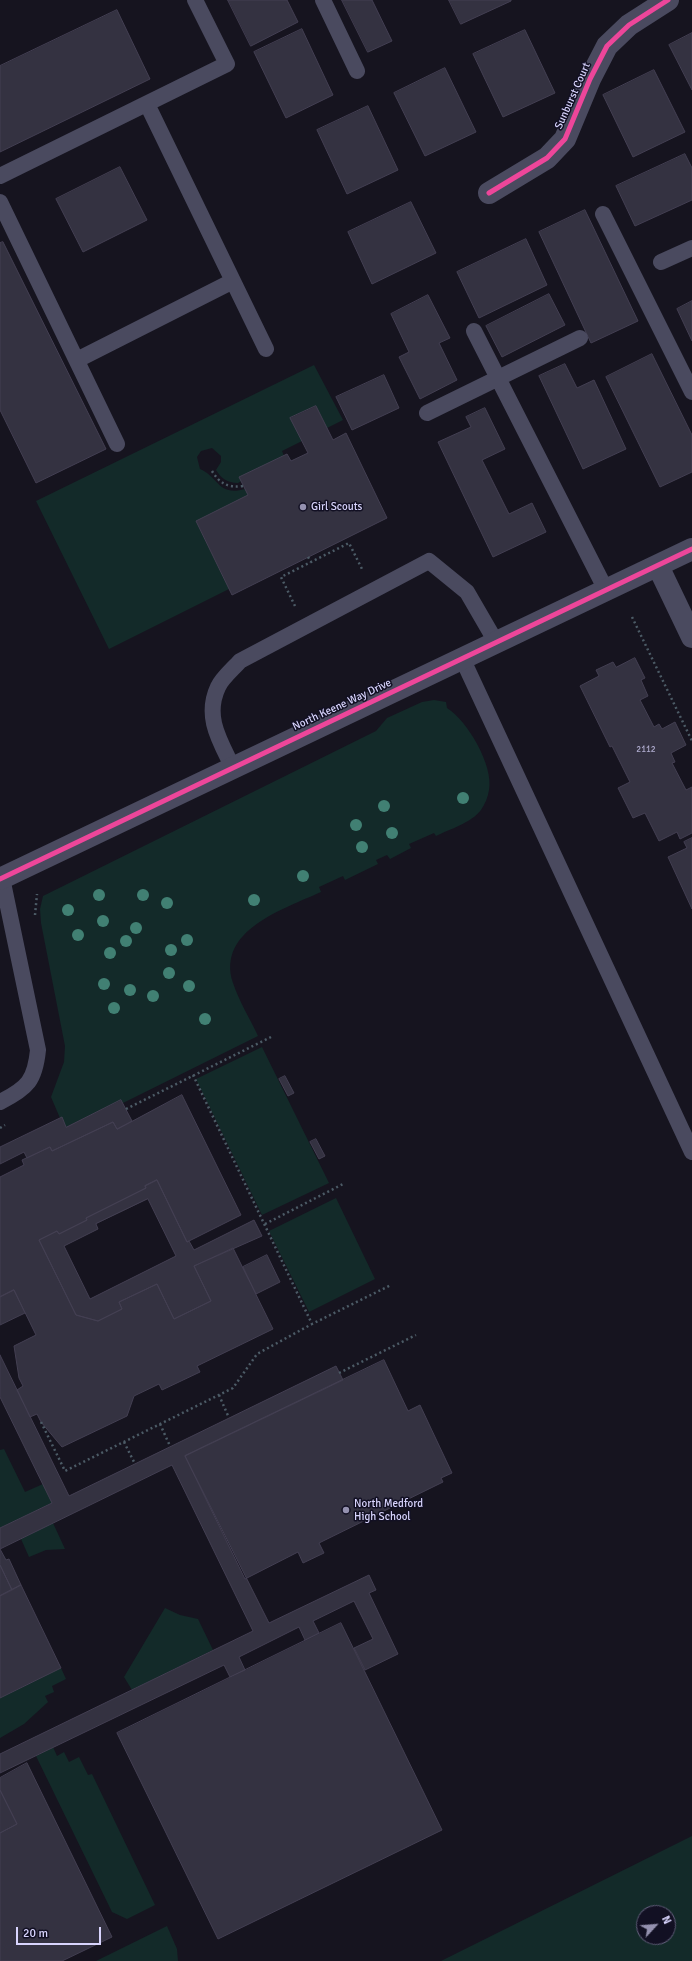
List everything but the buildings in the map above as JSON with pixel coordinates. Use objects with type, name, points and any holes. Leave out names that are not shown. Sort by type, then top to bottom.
[{"type":"street","name":"Sunburst Court","points":[[489,193],[548,158],[564,139],[590,79],[607,46],[629,25],[668,0]]},
{"type":"street","name":"North Keene Way Drive","points":[[1,878],[692,549]]},
{"type":"street","points":[[658,566],[692,637]]},
{"type":"lane","points":[[0,176],[227,64],[195,0]]},
{"type":"lane","points":[[323,0],[357,71]]},
{"type":"lane","points":[[147,104],[266,349]]},
{"type":"lane","points":[[0,202],[117,444]]},
{"type":"lane","points":[[603,214],[692,392]]},
{"type":"lane","points":[[661,262],[692,248]]},
{"type":"lane","points":[[77,360],[233,281]]},
{"type":"lane","points":[[474,331],[606,590]]},
{"type":"lane","points":[[427,413],[580,338]]},
{"type":"lane","points":[[233,768],[218,737],[211,708],[218,686],[240,661],[429,561],[467,592],[496,642]]},
{"type":"lane","points":[[462,658],[692,1152]]},
{"type":"lane","points":[[0,1102],[12,1096],[26,1085],[36,1070],[38,1050],[1,878]]},
{"type":"path","points":[[212,471],[223,484],[232,487],[244,486]]},
{"type":"path","points":[[288,590],[281,577],[349,543],[356,557]]},
{"type":"path","points":[[308,557],[311,562]]},
{"type":"path","points":[[632,617],[692,741]]},
{"type":"path","points":[[126,1109],[271,1037]]},
{"type":"path","points":[[193,1075],[312,1324]]},
{"type":"path","points":[[264,1224],[343,1184]]},
{"type":"path","points":[[41,1422],[64,1471],[233,1388],[257,1354],[312,1324],[391,1285]]},
{"type":"path","points":[[339,1373],[416,1335]]},
{"type":"path","points":[[219,1395],[230,1418]]},
{"type":"path","points":[[160,1424],[170,1446]]},
{"type":"path","points":[[124,1442],[135,1464]]},
{"type":"green space","points":[[314,365],[343,420],[327,428],[316,406],[291,417],[302,441],[282,451],[284,456],[238,483],[222,478],[218,473],[216,470],[221,462],[221,456],[212,448],[201,451],[197,457],[200,469],[211,476],[219,485],[229,490],[236,491],[245,489],[248,495],[196,521],[229,589],[109,649],[36,501]]},
{"type":"green space","points":[[434,700],[446,702],[447,708],[463,722],[477,744],[483,757],[489,780],[489,790],[485,803],[477,815],[472,819],[436,836],[434,833],[409,844],[411,848],[390,859],[387,855],[376,860],[378,864],[345,880],[343,876],[319,887],[321,892],[272,914],[257,924],[244,935],[234,949],[230,965],[235,990],[258,1036],[123,1103],[121,1100],[66,1127],[62,1118],[60,1118],[51,1097],[64,1062],[65,1046],[41,923],[40,909],[43,896],[376,731],[387,718],[422,702]]},
{"type":"green space","points":[[262,1047],[329,1183],[262,1215],[196,1079]]},
{"type":"green space","points":[[336,1198],[375,1279],[309,1312],[269,1231]]},
{"type":"green space","points":[[4,1449],[25,1492],[43,1484],[52,1503],[0,1528],[0,1450]]},
{"type":"green space","points":[[53,1523],[65,1549],[46,1550],[29,1557],[21,1539]]},
{"type":"green space","points":[[165,1608],[180,1615],[198,1619],[213,1650],[132,1690],[124,1677]]},
{"type":"green space","points":[[61,1668],[66,1679],[52,1686],[54,1692],[45,1696],[48,1702],[24,1724],[0,1738],[0,1698]]},
{"type":"green space","points":[[53,1747],[57,1756],[64,1752],[69,1762],[79,1757],[88,1775],[92,1774],[155,1905],[127,1919],[112,1912],[36,1756]]},
{"type":"green space","points":[[692,1836],[692,1961],[441,1961]]},
{"type":"green space","points":[[167,1926],[177,1949],[178,1961],[96,1961]]},
{"type":"cycle path","points":[[489,193],[547,158],[565,139],[590,79],[607,46],[629,25],[668,0]]},
{"type":"cycle path","points":[[0,879],[692,549]]},
{"type":"place","name":"Girl Scouts","points":[[303,507]]},
{"type":"place","name":"North Medford High School","points":[[346,1510]]}]
